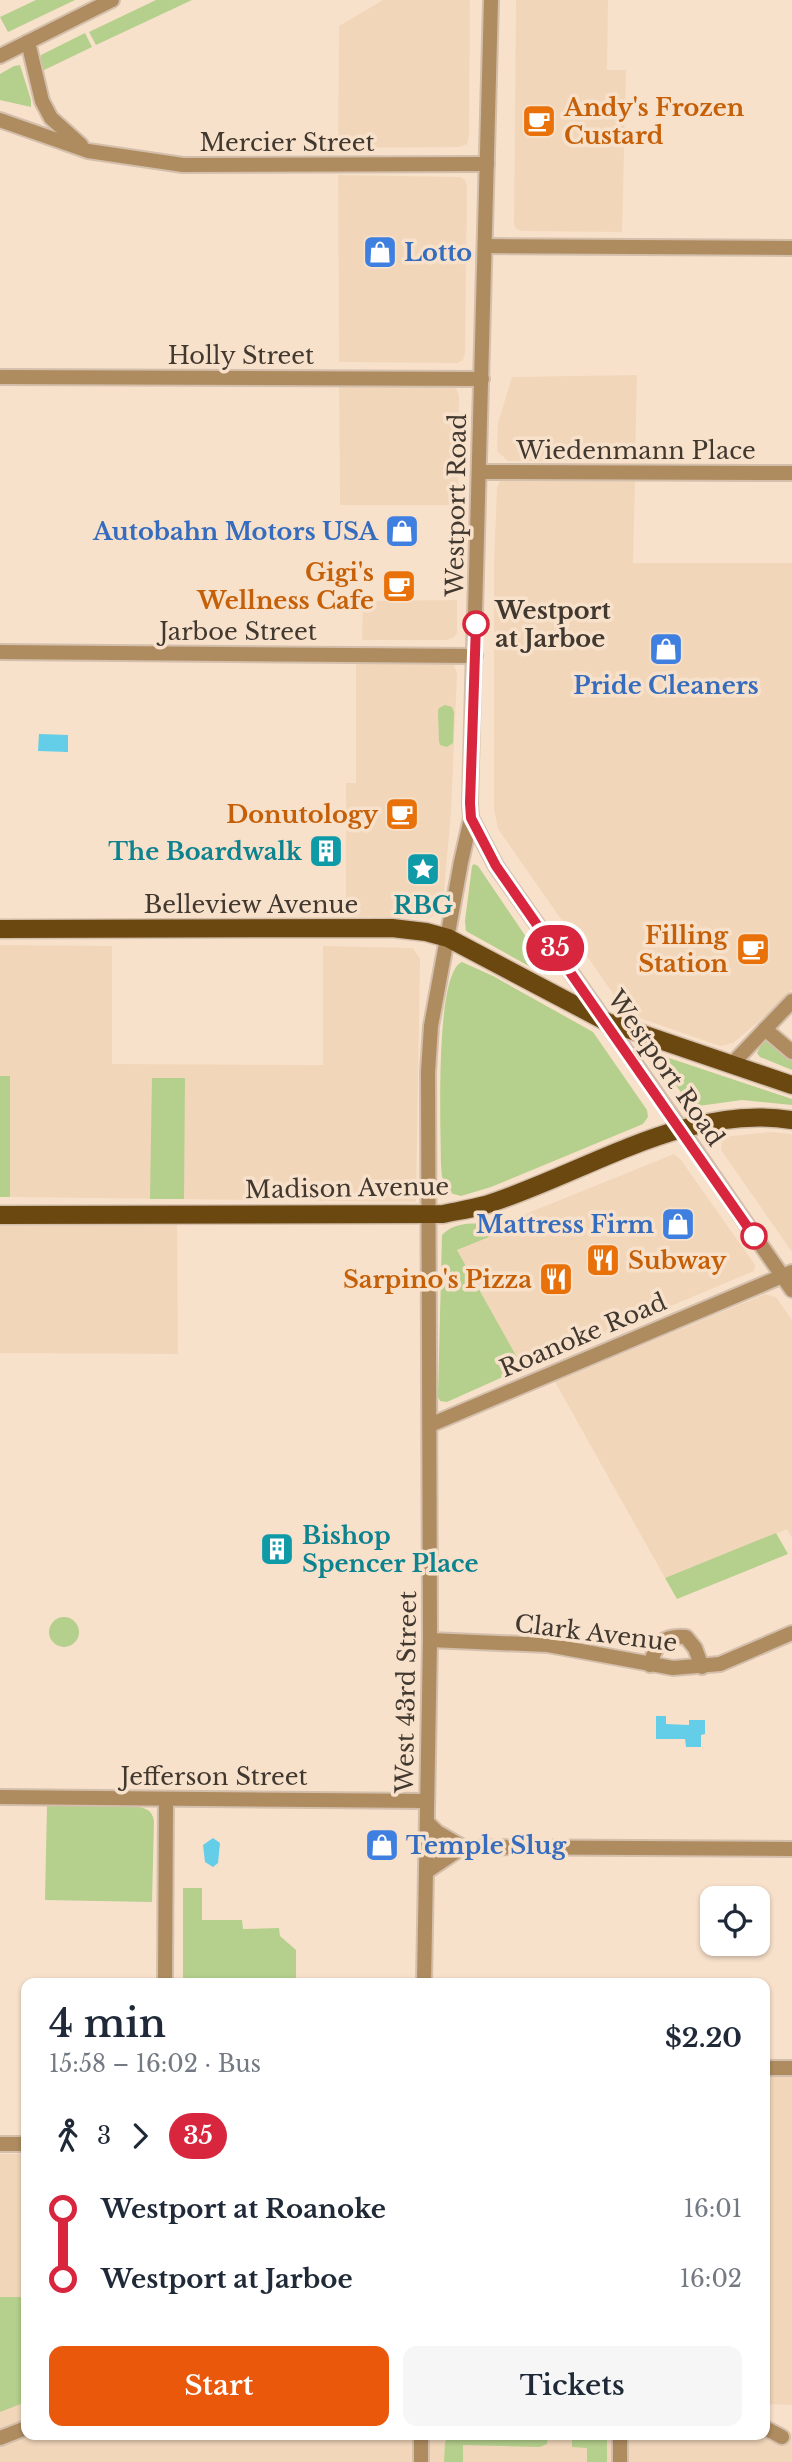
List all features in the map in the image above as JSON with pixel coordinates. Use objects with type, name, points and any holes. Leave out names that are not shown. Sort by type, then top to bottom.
[{"type":"main road","name":"Belleview Avenue","points":[[0,929],[392,928],[426,932],[448,938],[607,1022],[792,1085]]},
{"type":"main road","name":"Madison Avenue","points":[[0,1215],[443,1214],[484,1205],[681,1129],[729,1118],[757,1117],[792,1121]]},
{"type":"street","points":[[0,55],[111,0]]},
{"type":"street","name":"Westport Road","points":[[491,0],[471,818],[496,866],[681,1129],[787,1274],[792,1290]]},
{"type":"street","points":[[28,42],[42,101],[51,118],[88,151]]},
{"type":"street","name":"Mercier Street","points":[[0,120],[88,151],[183,165],[487,164]]},
{"type":"street","points":[[485,246],[792,248]]},
{"type":"street","name":"Holly Street","points":[[0,377],[482,379]]},
{"type":"street","name":"Wiedenmann Place","points":[[480,472],[792,473]]},
{"type":"street","name":"Jarboe Street","points":[[0,652],[475,656]]},
{"type":"street","name":"West 43rd Street","points":[[424,1978],[430,1640],[428,1072],[431,1026],[471,818]]},
{"type":"street","points":[[731,1065],[792,1001]]},
{"type":"street","points":[[765,1029],[792,1052]]},
{"type":"street","name":"Roanoke Road","points":[[430,1425],[787,1274]]},
{"type":"street","name":"Clark Avenue","points":[[430,1640],[548,1645],[673,1668],[720,1664],[792,1633]]},
{"type":"street","points":[[650,1665],[653,1653],[660,1643],[671,1636],[686,1637],[695,1648],[702,1667]]},
{"type":"street","name":"Jefferson Street","points":[[0,1797],[427,1801]]},
{"type":"street","points":[[165,1978],[166,1799]]},
{"type":"street","points":[[426,1822],[463,1847],[792,1849]]},
{"type":"street","points":[[426,1872],[463,1847]]},
{"type":"street","points":[[770,2068],[792,2068]]},
{"type":"street","points":[[0,2144],[21,2144]]},
{"type":"street","points":[[0,2438],[21,2430]]},
{"type":"street","points":[[770,2431],[782,2437]]},
{"type":"street","points":[[421,2440],[421,2462]]},
{"type":"street","points":[[620,2440],[620,2462]]},
{"type":"shaded area","points":[[383,0],[470,0],[467,144],[459,147],[338,148],[339,26]]},
{"type":"shaded area","points":[[516,0],[608,0],[607,70],[626,70],[622,232],[516,229]]},
{"type":"shaded area","points":[[338,175],[460,177],[465,180],[463,360],[458,363],[339,362]]},
{"type":"shaded area","points":[[637,375],[635,461],[508,461],[497,451],[498,423],[512,377]]},
{"type":"shaded area","points":[[339,385],[451,385],[456,388],[459,396],[458,505],[340,505]]},
{"type":"shaded area","points":[[509,476],[635,478],[633,563],[792,563],[792,990],[733,1043],[722,1046],[714,1044],[640,1018],[621,1005],[498,829],[494,809],[494,563],[497,487],[500,481]]},
{"type":"shaded area","points":[[457,600],[457,633],[453,638],[362,640],[363,601]]},
{"type":"shaded area","points":[[356,662],[448,663],[454,665],[457,673],[451,813],[442,912],[428,918],[346,916],[346,783],[356,783]]},
{"type":"shaded area","points":[[0,945],[112,946],[112,1064],[323,1065],[323,946],[413,948],[420,959],[416,1202],[10,1197],[10,1077],[0,1076]]},
{"type":"shaded area","points":[[771,1132],[792,1134],[792,1252],[721,1150],[722,1137]]},
{"type":"shaded area","points":[[674,1154],[681,1160],[755,1265],[754,1271],[523,1368],[457,1250],[520,1224],[518,1217]]},
{"type":"shaded area","points":[[0,1224],[177,1225],[178,1354],[0,1353]]},
{"type":"shaded area","points":[[765,1294],[776,1297],[792,1320],[792,1538],[787,1529],[665,1578],[555,1382]]},
{"type":"shaded area","points":[[770,2075],[792,2075],[792,2405],[770,2404]]},
{"type":"shaded area","points":[[0,2154],[21,2154],[21,2440],[770,2440],[770,2422],[792,2433],[792,2462],[0,2462]]},
{"type":"green space","points":[[36,0],[75,0],[8,32],[0,17]]},
{"type":"green space","points":[[156,0],[192,0],[96,45],[89,32]]},
{"type":"green space","points":[[85,33],[92,47],[40,72],[38,62],[41,55]]},
{"type":"green space","points":[[20,65],[31,107],[0,100],[0,74]]},
{"type":"green space","points":[[445,705],[452,707],[454,712],[453,743],[447,747],[440,745],[439,741],[438,711]]},
{"type":"green space","points":[[474,864],[478,866],[545,965],[549,972],[545,975],[466,931],[465,921]]},
{"type":"green space","points":[[462,962],[493,976],[593,1032],[647,1110],[648,1117],[643,1124],[491,1187],[461,1196],[450,1193],[442,1177],[441,1165],[441,1056],[447,994],[453,973]]},
{"type":"green space","points":[[769,1039],[792,1058],[792,1070],[760,1057],[757,1053],[764,1040]]},
{"type":"green space","points":[[669,1058],[792,1099],[792,1105],[742,1100],[691,1107],[662,1065]]},
{"type":"green space","points":[[0,1076],[10,1076],[10,1197],[0,1197]]},
{"type":"green space","points":[[152,1078],[185,1078],[184,1199],[150,1199]]},
{"type":"green space","points":[[518,1217],[521,1224],[457,1250],[523,1368],[447,1402],[440,1401],[442,1235],[456,1226],[502,1223]]},
{"type":"green space","points":[[776,1533],[788,1554],[677,1599],[665,1578]]},
{"type":"green space","points":[[64,1617],[70,1618],[78,1626],[78,1638],[70,1646],[64,1647],[58,1646],[50,1638],[49,1632],[50,1626],[58,1618]]},
{"type":"green space","points":[[47,1805],[139,1807],[149,1811],[154,1821],[152,1902],[45,1900]]},
{"type":"green space","points":[[183,1888],[202,1888],[202,1920],[242,1920],[243,1929],[279,1928],[280,1936],[296,1950],[296,1978],[183,1978]]},
{"type":"green space","points":[[0,2297],[21,2297],[21,2404],[0,2412]]},
{"type":"green space","points":[[446,2440],[547,2440],[547,2444],[540,2447],[463,2445],[463,2462],[444,2462]]},
{"type":"green space","points":[[572,2440],[607,2440],[607,2462],[587,2462],[587,2448],[572,2447]]},
{"type":"water","points":[[39,734],[68,735],[68,752],[38,751]]},
{"type":"water","points":[[656,1716],[666,1716],[666,1724],[689,1725],[689,1720],[705,1720],[701,1747],[686,1747],[685,1739],[656,1739]]},
{"type":"water","points":[[213,1838],[220,1843],[218,1863],[213,1867],[205,1862],[203,1845]]},
{"type":"bus line","name":"35","points":[[476,624],[471,818],[496,866],[754,1236]]},
{"type":"place","name":"Andy's Frozen Custard","points":[[539,121]]},
{"type":"place","name":"Lotto","points":[[380,252]]},
{"type":"place","name":"Autobahn Motors USA","points":[[402,531]]},
{"type":"place","name":"Gigi's Wellness Cafe","points":[[399,586]]},
{"type":"place","name":"Westport at Jarboe","points":[[476,624]]},
{"type":"place","name":"Pride Cleaners","points":[[666,649]]},
{"type":"place","name":"Donutology","points":[[402,814]]},
{"type":"place","name":"The Boardwalk","points":[[326,851]]},
{"type":"place","name":"RBG","points":[[423,869]]},
{"type":"place","name":"Filling Station","points":[[753,949]]},
{"type":"place","name":"Mattress Firm","points":[[678,1224]]},
{"type":"place","name":"Subway","points":[[603,1260]]},
{"type":"place","name":"Sarpino's Pizza","points":[[556,1279]]},
{"type":"place","name":"Bishop Spencer Place","points":[[277,1549]]},
{"type":"place","name":"Temple Slug","points":[[382,1845]]}]
